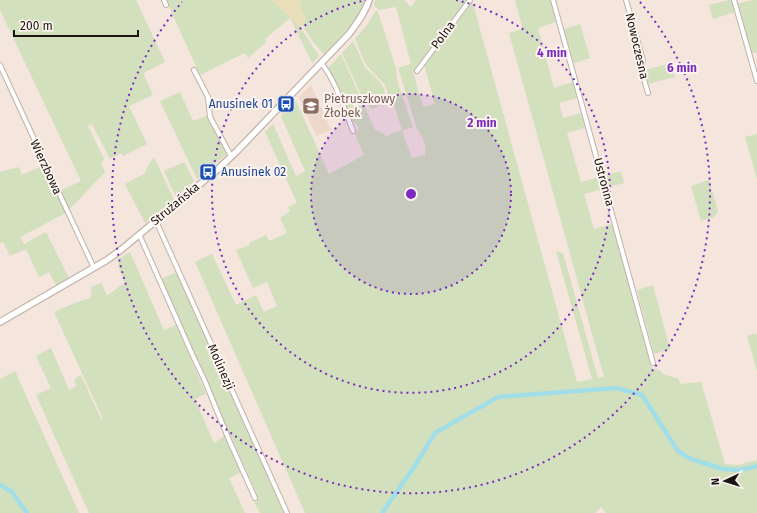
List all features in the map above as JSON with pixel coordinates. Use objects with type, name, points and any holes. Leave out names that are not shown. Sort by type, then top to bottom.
[{"type":"main road","name":"Strużańska","points":[[0,322],[107,260],[217,170],[349,34],[358,22],[369,0]]},
{"type":"street","points":[[164,0],[166,5]]},
{"type":"street","name":"Polna","points":[[416,70],[470,0]]},
{"type":"street","name":"Ustronna","points":[[553,0],[653,363]]},
{"type":"street","name":"Nowoczesna","points":[[626,0],[643,60],[643,76],[648,93]]},
{"type":"street","points":[[734,0],[757,81]]},
{"type":"street","points":[[321,63],[336,89],[353,131]]},
{"type":"street","name":"Wierzbowa","points":[[0,65],[94,268]]},
{"type":"street","points":[[194,70],[208,97],[210,117],[231,156]]},
{"type":"street","name":"Molinezji","points":[[156,221],[286,513]]},
{"type":"street","points":[[139,234],[255,498]]},
{"type":"shaded area","name":"Pietruszkowy Żłobek","points":[[311,85],[331,130],[316,136],[299,97]]},
{"type":"green space","points":[[0,0],[136,0],[165,62],[143,73],[153,95],[129,106],[147,144],[123,156],[121,153],[110,159],[92,124],[88,126],[104,159],[101,163],[105,172],[69,210],[60,191],[81,181],[0,10]]},
{"type":"green space","points":[[166,0],[272,0],[300,27],[319,56],[312,63],[290,18],[265,39],[266,42],[248,58],[245,53],[200,75]]},
{"type":"green space","points":[[301,0],[365,0],[353,22],[324,55],[302,25],[306,18],[301,8]]},
{"type":"green space","points":[[375,0],[404,0],[411,7],[416,0],[469,0],[413,72],[423,107],[435,104],[424,64],[472,0],[577,382],[592,379],[556,251],[563,253],[598,378],[604,377],[509,33],[523,29],[515,0],[550,0],[556,22],[538,28],[554,88],[573,82],[577,98],[559,103],[563,118],[581,113],[585,128],[567,133],[581,182],[596,178],[598,174],[603,192],[599,190],[584,194],[594,229],[612,224],[652,368],[659,370],[663,374],[679,379],[680,384],[701,382],[725,464],[738,465],[757,460],[757,513],[606,513],[601,507],[595,513],[305,513],[195,262],[212,254],[236,305],[256,295],[264,312],[277,306],[267,282],[253,288],[236,250],[250,245],[249,243],[266,235],[269,241],[287,233],[280,218],[290,211],[288,207],[297,203],[265,132],[273,124],[296,176],[305,171],[281,116],[296,101],[329,174],[364,155],[355,134],[359,128],[351,120],[327,69],[341,54],[375,130],[386,136],[402,130],[391,96],[389,96],[384,84],[367,66],[355,39],[367,25],[376,10],[378,12],[396,68],[397,80],[413,127],[402,131],[412,158],[425,155],[424,141],[417,129],[398,68],[411,64],[396,7],[379,10],[374,5]]},
{"type":"green space","points":[[731,0],[735,12],[713,19],[709,5]]},
{"type":"green space","points":[[757,0],[757,52],[751,54],[737,4]]},
{"type":"green space","points":[[580,24],[590,58],[574,63],[564,29]]},
{"type":"green space","points":[[353,41],[365,67],[383,86],[387,101],[379,103],[379,106],[372,109],[363,99],[342,53]]},
{"type":"green space","points":[[671,63],[675,77],[648,84],[645,74],[646,70]]},
{"type":"green space","points":[[180,92],[193,121],[208,115],[228,153],[197,179],[160,101]]},
{"type":"green space","points":[[757,134],[757,179],[745,137]]},
{"type":"green space","points":[[154,157],[174,200],[145,223],[125,184],[144,174]]},
{"type":"green space","points":[[184,162],[194,181],[176,197],[164,171]]},
{"type":"green space","points":[[44,165],[66,213],[20,237],[24,244],[46,232],[69,278],[56,285],[49,272],[39,277],[26,249],[10,256],[3,242],[0,243],[0,172],[19,167],[22,175]]},
{"type":"green space","points":[[621,171],[624,183],[612,186],[609,190],[604,173],[608,175]]},
{"type":"green space","points":[[709,180],[718,211],[714,217],[701,221],[691,186]]},
{"type":"green space","points":[[130,252],[164,330],[176,325],[206,394],[195,399],[214,443],[223,437],[224,433],[241,472],[229,478],[245,513],[89,513],[36,395],[51,388],[36,356],[51,348],[69,390],[76,386],[74,380],[81,375],[101,419],[103,419],[54,312],[90,298],[92,291],[91,287],[101,283],[107,296],[125,283],[118,266],[118,259]]},
{"type":"green space","points":[[177,272],[285,513],[260,513],[254,502],[259,499],[161,279]]},
{"type":"green space","points":[[653,285],[670,349],[654,354],[637,290]]},
{"type":"green space","points":[[756,333],[757,336],[757,371],[747,336]]},
{"type":"green space","points":[[15,371],[79,513],[0,513],[0,379]]},
{"type":"sand","points":[[272,0],[301,0],[301,8],[306,18],[300,27]]},
{"type":"waterway","points":[[382,513],[416,464],[435,433],[498,397],[616,388],[642,395],[678,451],[691,459],[723,469],[738,470],[757,466]]},
{"type":"waterway","points":[[0,485],[12,492],[27,513]]},
{"type":"place","name":"Anusinek 01","points":[[286,104]]},
{"type":"place","name":"Pietruszkowy Żłobek","points":[[311,106]]},
{"type":"place","name":"Anusinek 02","points":[[208,172]]}]
